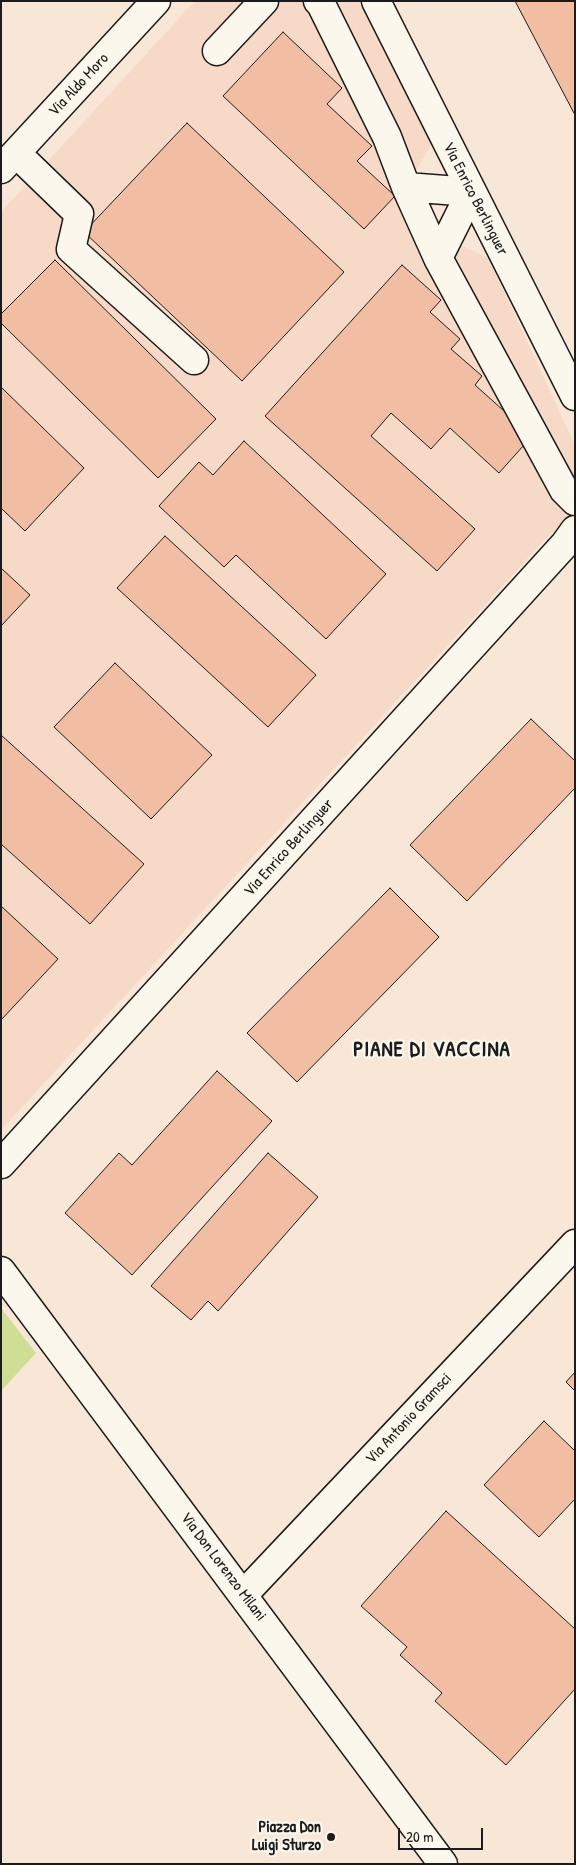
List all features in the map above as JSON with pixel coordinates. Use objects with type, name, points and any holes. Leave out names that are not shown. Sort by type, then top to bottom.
[{"type":"street","name":"Via Aldo Moro","points":[[8,161],[156,1]]},
{"type":"street","points":[[217,51],[264,1]]},
{"type":"street","points":[[318,1],[387,137],[406,187],[438,258],[564,490],[575,501]]},
{"type":"street","name":"Via Enrico Berlinguer","points":[[376,1],[575,396]]},
{"type":"street","points":[[8,161],[80,214],[71,249],[194,360]]},
{"type":"street","points":[[406,187],[471,192],[438,258]]},
{"type":"street","name":"Via Enrico Berlinguer","points":[[1,1164],[558,552],[575,530]]},
{"type":"street","name":"Via Antonio Gramsci","points":[[244,1594],[575,1244]]},
{"type":"street","name":"Via Don Lorenzo Milani","points":[[1,1271],[244,1594],[443,1864]]},
{"type":"shaded area","points":[[195,1],[358,1],[440,129],[414,175],[447,238],[489,259],[575,445],[575,500],[571,514],[543,542],[1,1130],[1,212]]},
{"type":"green space","points":[[1,1308],[36,1353],[1,1391]]},
{"type":"building","points":[[515,1],[575,1],[575,115]]},
{"type":"building","points":[[283,32],[342,88],[327,104],[372,146],[357,161],[395,196],[364,229],[223,96]]},
{"type":"building","points":[[187,123],[344,272],[242,381],[84,232]]},
{"type":"building","points":[[55,260],[216,419],[158,478],[1,323],[1,314]]},
{"type":"building","points":[[402,265],[441,300],[430,312],[460,339],[451,349],[482,376],[475,385],[532,436],[499,473],[450,428],[431,449],[391,413],[371,436],[475,529],[437,571],[265,416]]},
{"type":"building","points":[[1,387],[84,468],[25,531],[1,508]]},
{"type":"building","points":[[244,441],[386,574],[326,639],[236,555],[224,567],[159,506],[199,462],[213,475]]},
{"type":"building","points":[[165,536],[316,675],[268,727],[117,588]]},
{"type":"building","points":[[1,568],[30,595],[1,626]]},
{"type":"building","points":[[115,663],[212,755],[151,819],[54,727]]},
{"type":"building","points":[[531,719],[575,761],[575,788],[467,901],[410,845]]},
{"type":"building","points":[[1,735],[144,864],[90,924],[1,844]]},
{"type":"building","points":[[390,888],[439,937],[297,1082],[247,1033]]},
{"type":"building","points":[[1,906],[58,959],[1,1020]]},
{"type":"building","points":[[217,1071],[272,1121],[132,1275],[65,1213],[119,1153],[132,1165]]},
{"type":"building","points":[[268,1153],[318,1197],[218,1311],[208,1301],[191,1320],[151,1286]]},
{"type":"building","points":[[575,1372],[575,1391],[566,1382]]},
{"type":"building","points":[[544,1421],[575,1451],[575,1499],[539,1537],[484,1485]]},
{"type":"building","points":[[446,1511],[575,1629],[575,1689],[506,1765],[435,1701],[442,1693],[400,1655],[407,1647],[361,1606]]},
{"type":"place","name":"Piazza Don Luigi Sturzo","points":[[331,1837]]},
{"type":"district","name":"PIANE DI VACCINA","points":[[432,1050]]}]
